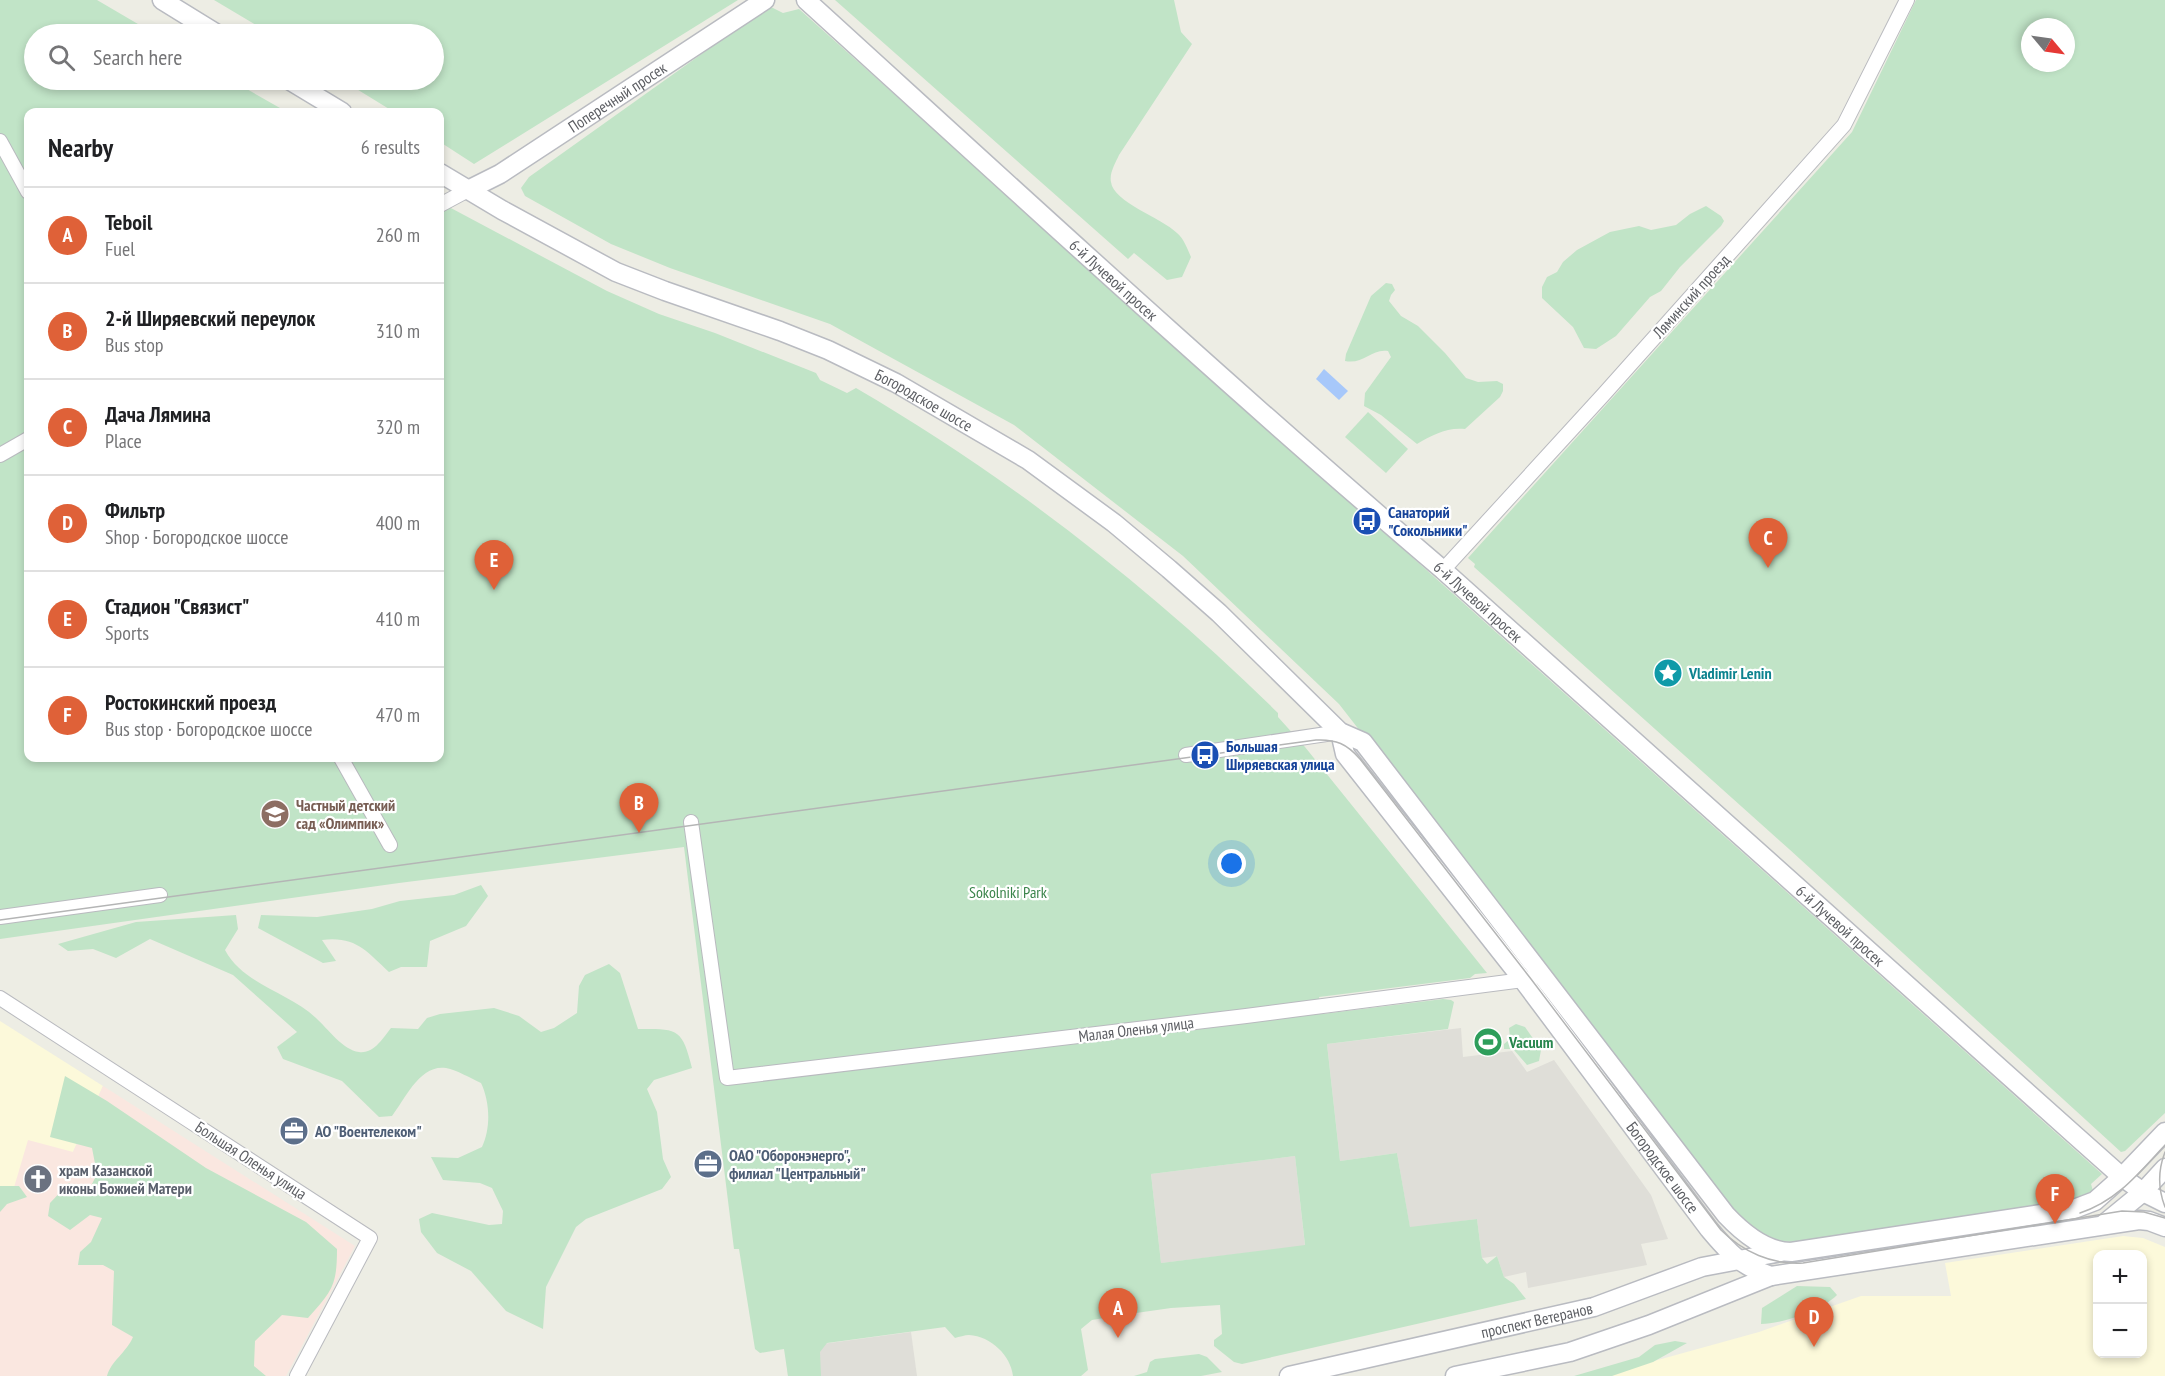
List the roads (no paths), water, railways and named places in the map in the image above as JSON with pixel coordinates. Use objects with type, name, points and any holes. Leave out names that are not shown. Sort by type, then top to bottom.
[{"type":"main road","points":[[162,0],[201,24]]},
{"type":"main road","name":"Поперечный просек","points":[[468,190],[500,174],[765,0]]},
{"type":"main road","name":"6-й Лучевой просек","points":[[806,0],[1244,396],[1443,570],[2122,1178],[2143,1192]]},
{"type":"main road","points":[[306,90],[335,108]]},
{"type":"main road","name":"Богородское шоссе","points":[[444,175],[616,272],[780,331],[838,355],[896,383],[1029,460],[1114,523],[1219,613],[1340,732],[1363,742],[1726,1215],[1745,1233],[1781,1252]]},
{"type":"main road","name":"Богородское шоссе","points":[[1340,732],[1345,754],[1523,980],[1709,1229],[1736,1259],[1746,1266],[1771,1276]]},
{"type":"main road","points":[[1781,1252],[2074,1209],[2095,1201],[2122,1178],[2165,1132]]},
{"type":"main road","points":[[2104,1224],[2143,1192],[2165,1168]]},
{"type":"main road","points":[[2143,1192],[2165,1203]]},
{"type":"main road","points":[[2143,1192],[2165,1221]]},
{"type":"main road","points":[[1455,1376],[1570,1352],[1649,1325],[1771,1276],[2104,1224],[2139,1220],[2165,1227]]},
{"type":"main road","name":"проспект Ветеранов","points":[[1289,1376],[1594,1307],[1702,1267],[1781,1252]]},
{"type":"street","name":"Ляминский проезд","points":[[1443,570],[1840,130],[1851,113],[1906,0]]},
{"type":"street","points":[[0,141],[24,185]]},
{"type":"street","points":[[444,203],[468,190]]},
{"type":"street","points":[[0,455],[24,441]]},
{"type":"street","points":[[1186,754],[1340,732]]},
{"type":"street","points":[[343,762],[390,845]]},
{"type":"street","name":"Малая Оленья улица","points":[[691,822],[727,1078],[1246,1016],[1545,977]]},
{"type":"street","points":[[0,917],[160,895]]},
{"type":"street","name":"Большая Оленья улица","points":[[0,998],[370,1238],[297,1376]]},
{"type":"water","points":[[1324,369],[1348,391],[1339,400],[1316,379]]},
{"type":"tram line","points":[[0,920],[1329,740],[1346,746],[1360,759],[1531,979],[1721,1230],[1748,1251],[1780,1262],[1803,1263],[2122,1211],[2144,1212],[2165,1218]]},
{"type":"tram line","points":[[2080,1213],[2116,1194],[2165,1145]]},
{"type":"tram line","points":[[2165,1152],[2160,1180],[2165,1207]]},
{"type":"place","name":"Санаторий \"Сокольники\"","points":[[1367,521]]},
{"type":"place","name":"Дача Лямина","points":[[1768,568]]},
{"type":"place","name":"Стадион \"Связист\"","points":[[494,590]]},
{"type":"place","name":"Vladimir Lenin","points":[[1668,673]]},
{"type":"place","name":"Большая Ширяевская улица","points":[[1205,755]]},
{"type":"place","name":"Частный детский сад «Олимпик»","points":[[275,814]]},
{"type":"place","name":"2-й Ширяевский переулок","points":[[639,833]]},
{"type":"place","name":"Vacuum","points":[[1488,1042]]},
{"type":"place","name":"АО \"Воентелеком\"","points":[[294,1131]]},
{"type":"place","name":"ОАО \"Оборонэнерго\", филиал \"Центральный\"","points":[[708,1164]]},
{"type":"place","name":"храм Казанской иконы Божией Матери","points":[[38,1179]]},
{"type":"place","name":"Ростокинский проезд","points":[[2055,1224]]},
{"type":"place","name":"Teboil","points":[[1118,1338]]},
{"type":"place","name":"Фильтр","points":[[1814,1347]]},
{"type":"park label","name":"Sokolniki Park","points":[[1008,892]]}]
